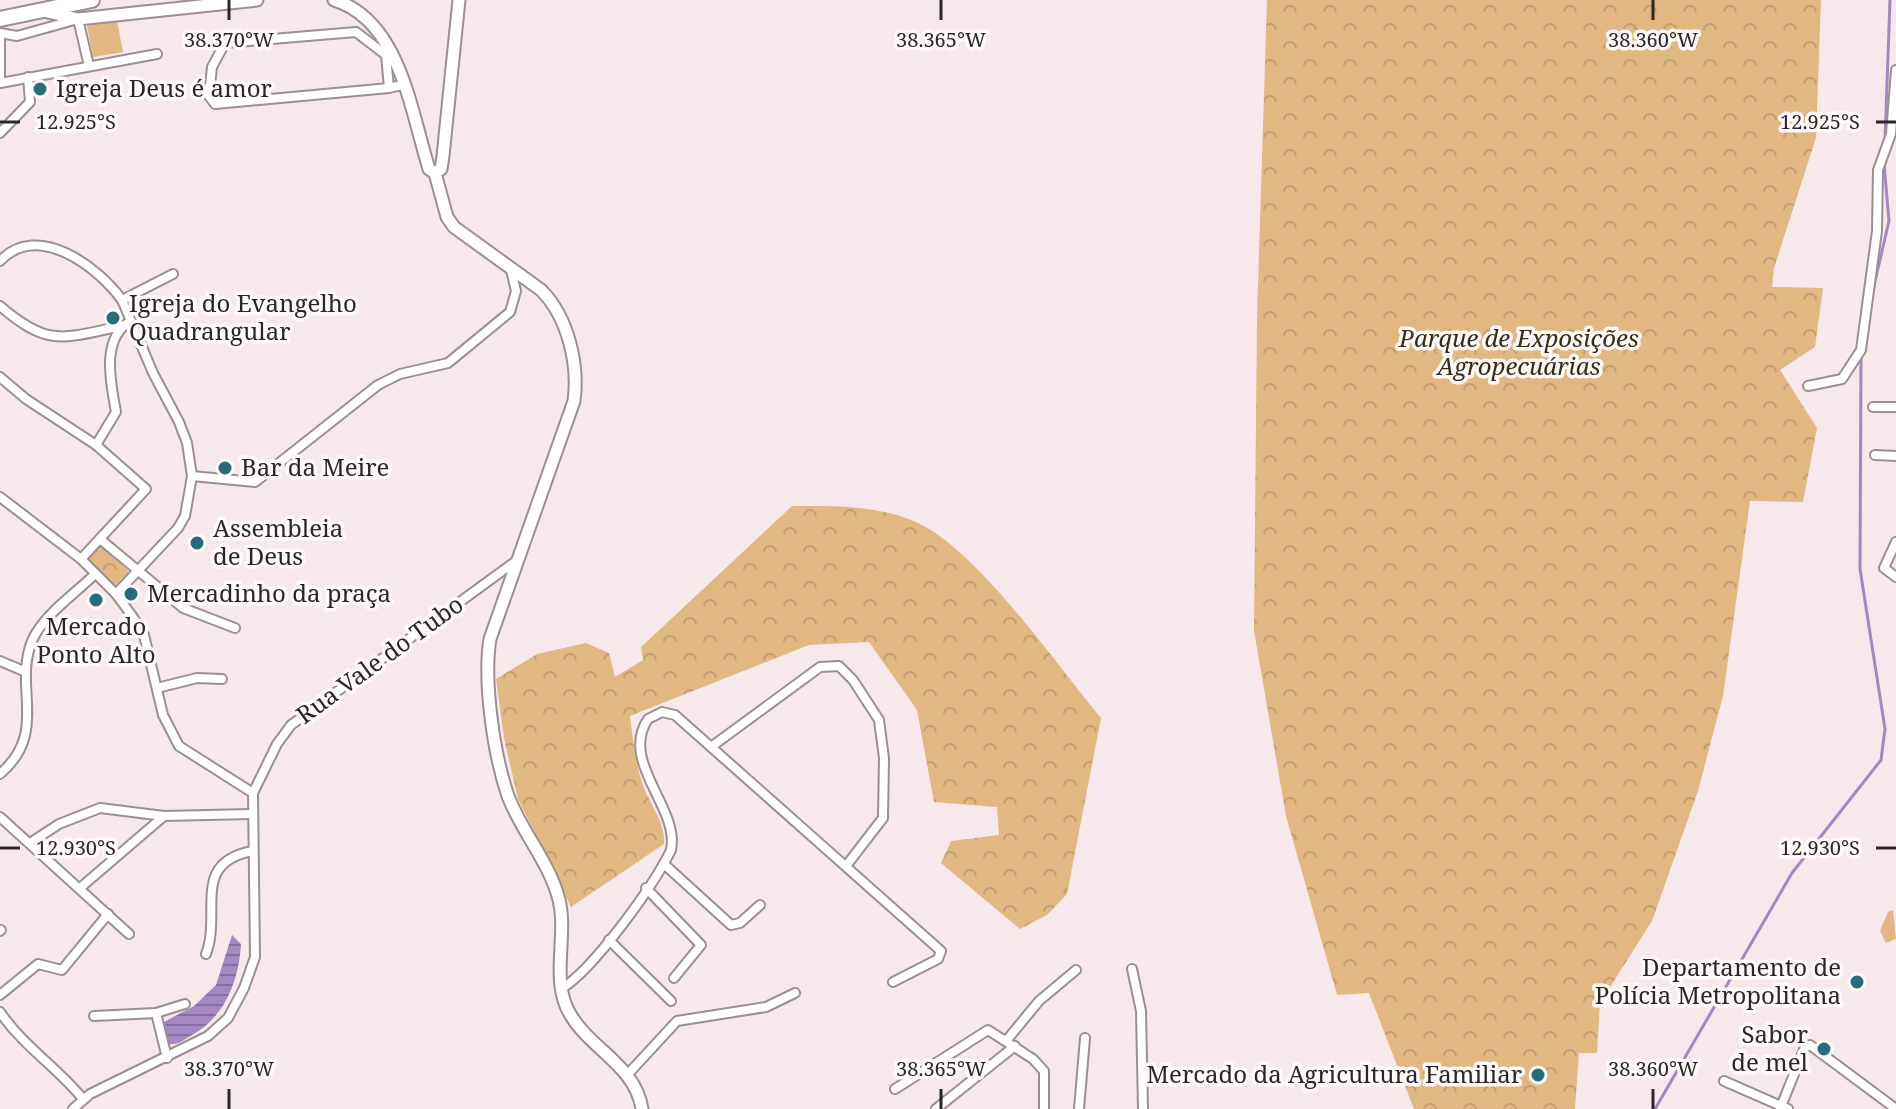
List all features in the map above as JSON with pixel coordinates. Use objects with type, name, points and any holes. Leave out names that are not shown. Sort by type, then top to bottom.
[{"type":"highway","points":[[0,19],[92,0]]},
{"type":"main road","points":[[41,11],[78,19],[257,0]]},
{"type":"main road","points":[[334,0],[360,12],[378,28],[390,46],[429,169],[435,173],[447,217],[465,238],[534,283],[551,302],[576,367],[574,401],[516,561],[488,651],[493,713],[508,796],[559,901],[561,989],[568,1012],[583,1032],[628,1074],[642,1101]]},
{"type":"main road","points":[[435,173],[441,169],[443,156],[459,0]]},
{"type":"street","points":[[89,66],[78,19],[17,36],[0,33],[0,80],[28,77],[157,54]]},
{"type":"street","points":[[389,88],[386,55],[356,32],[225,43],[212,67],[209,96],[215,104],[389,88],[402,85]]},
{"type":"street","points":[[1808,386],[1842,379],[1861,350],[1878,223],[1879,160],[1891,134],[1896,70]]},
{"type":"street","points":[[0,133],[30,102],[28,77]]},
{"type":"street","points":[[0,261],[19,247],[41,245],[84,263],[109,282],[122,300],[126,324],[179,422],[187,443],[192,476],[185,516],[178,528],[116,594]]},
{"type":"street","points":[[192,476],[255,482],[378,385],[400,374],[448,363],[510,312],[516,291],[509,265]]},
{"type":"street","points":[[122,300],[173,274]]},
{"type":"street","points":[[0,306],[20,323],[52,338],[126,324]]},
{"type":"street","points":[[96,445],[116,412],[109,368],[116,336],[126,324]]},
{"type":"street","points":[[0,377],[26,399],[96,445],[146,489],[81,559]]},
{"type":"street","points":[[1873,407],[1896,407]]},
{"type":"street","points":[[1875,455],[1896,456]]},
{"type":"street","points":[[0,497],[81,559],[116,594],[144,635],[163,715],[179,746],[253,793]]},
{"type":"street","points":[[100,539],[183,608],[235,628]]},
{"type":"street","points":[[1896,544],[1884,568],[1896,577]]},
{"type":"street","name":"Rua Vale do Tubo","points":[[73,1109],[83,1099],[208,1036],[225,1022],[252,970],[255,957],[253,793],[277,744],[291,725],[516,561]]},
{"type":"street","points":[[0,774],[18,754],[26,731],[29,708],[26,672],[31,643],[39,628],[95,574]]},
{"type":"street","points":[[0,661],[26,672]]},
{"type":"street","points":[[711,747],[820,667],[839,666],[859,687],[879,720],[884,758],[883,818],[846,866]]},
{"type":"street","points":[[157,688],[197,678],[222,679]]},
{"type":"street","points":[[561,989],[571,983],[609,940],[664,864],[673,834],[648,778],[643,727],[648,719],[669,712],[941,951],[938,959],[893,982]]},
{"type":"street","points":[[30,843],[59,824],[100,808],[164,816],[251,814]]},
{"type":"street","points":[[80,888],[164,816]]},
{"type":"street","points":[[0,817],[129,934]]},
{"type":"street","points":[[206,954],[210,936],[211,882],[224,863],[238,854],[253,851]]},
{"type":"street","points":[[664,864],[731,925],[740,923],[760,905]]},
{"type":"street","points":[[646,888],[701,945],[674,978]]},
{"type":"street","points":[[0,995],[38,964],[62,970],[108,914]]},
{"type":"street","points":[[609,940],[671,1001]]},
{"type":"street","points":[[1132,969],[1141,1011],[1143,1109]]},
{"type":"street","points":[[936,1109],[1011,1044],[1039,1001],[1076,970]]},
{"type":"street","points":[[628,1074],[677,1021],[766,1007],[795,993]]},
{"type":"street","points":[[94,1016],[156,1013],[185,1004]]},
{"type":"street","points":[[0,1012],[17,1036],[57,1068],[83,1099]]},
{"type":"street","points":[[156,1013],[167,1058]]},
{"type":"street","points":[[895,1089],[983,1031],[992,1031],[1044,1071],[1044,1109]]},
{"type":"street","points":[[1079,1109],[1085,1038]]},
{"type":"street","points":[[1724,1081],[1783,1107],[1805,1047],[1814,1046],[1896,1109]]},
{"type":"green space","name":"Parque de Exposições Agropecuárias","points":[[1267,0],[1821,0],[1816,138],[1774,268],[1772,287],[1823,288],[1815,347],[1780,370],[1817,428],[1803,502],[1750,501],[1723,696],[1698,791],[1652,921],[1600,1003],[1597,1053],[1579,1053],[1575,1109],[1414,1109],[1369,993],[1337,995],[1286,816],[1254,631],[1257,316]]},
{"type":"green space","points":[[117,21],[123,52],[93,57],[87,26]]},
{"type":"green space","points":[[792,506],[856,508],[888,513],[918,523],[941,537],[966,558],[1015,611],[1101,718],[1067,894],[1047,915],[1020,929],[941,863],[951,841],[999,835],[997,807],[934,802],[917,710],[869,642],[809,645],[630,716],[640,777],[660,821],[664,844],[571,907],[518,799],[504,738],[496,679],[537,654],[586,643],[609,653],[615,677],[643,660],[641,647]]},
{"type":"green space","points":[[101,544],[129,572],[114,587],[85,560]]},
{"type":"green space","points":[[1893,910],[1896,939],[1886,943],[1880,931],[1888,912]]},
{"type":"shaded area","points":[[232,935],[241,944],[237,971],[228,996],[203,1027],[181,1042],[169,1044],[163,1037],[162,1023],[194,1006],[216,985]]},
{"type":"waterway","points":[[1885,140],[1890,0]]},
{"type":"waterway","points":[[1873,290],[1889,221],[1884,164]]},
{"type":"waterway","points":[[1655,1109],[1792,873],[1881,760],[1885,729],[1860,569],[1861,356]]},
{"type":"place","name":"Igreja Deus é amor","points":[[40,89]]},
{"type":"place","name":"Igreja do Evangelho Quadrangular","points":[[113,318]]},
{"type":"place","name":"Bar da Meire","points":[[225,468]]},
{"type":"place","name":"Assembleia de Deus","points":[[197,543]]},
{"type":"place","name":"Mercadinho da praça","points":[[131,594]]},
{"type":"place","name":"Mercado Ponto Alto","points":[[96,600]]},
{"type":"place","name":"Departamento de Polícia Metropolitana","points":[[1857,982]]},
{"type":"place","name":"Sabor de mel","points":[[1824,1049]]},
{"type":"place","name":"Mercado da Agricultura Familiar","points":[[1538,1075]]}]
